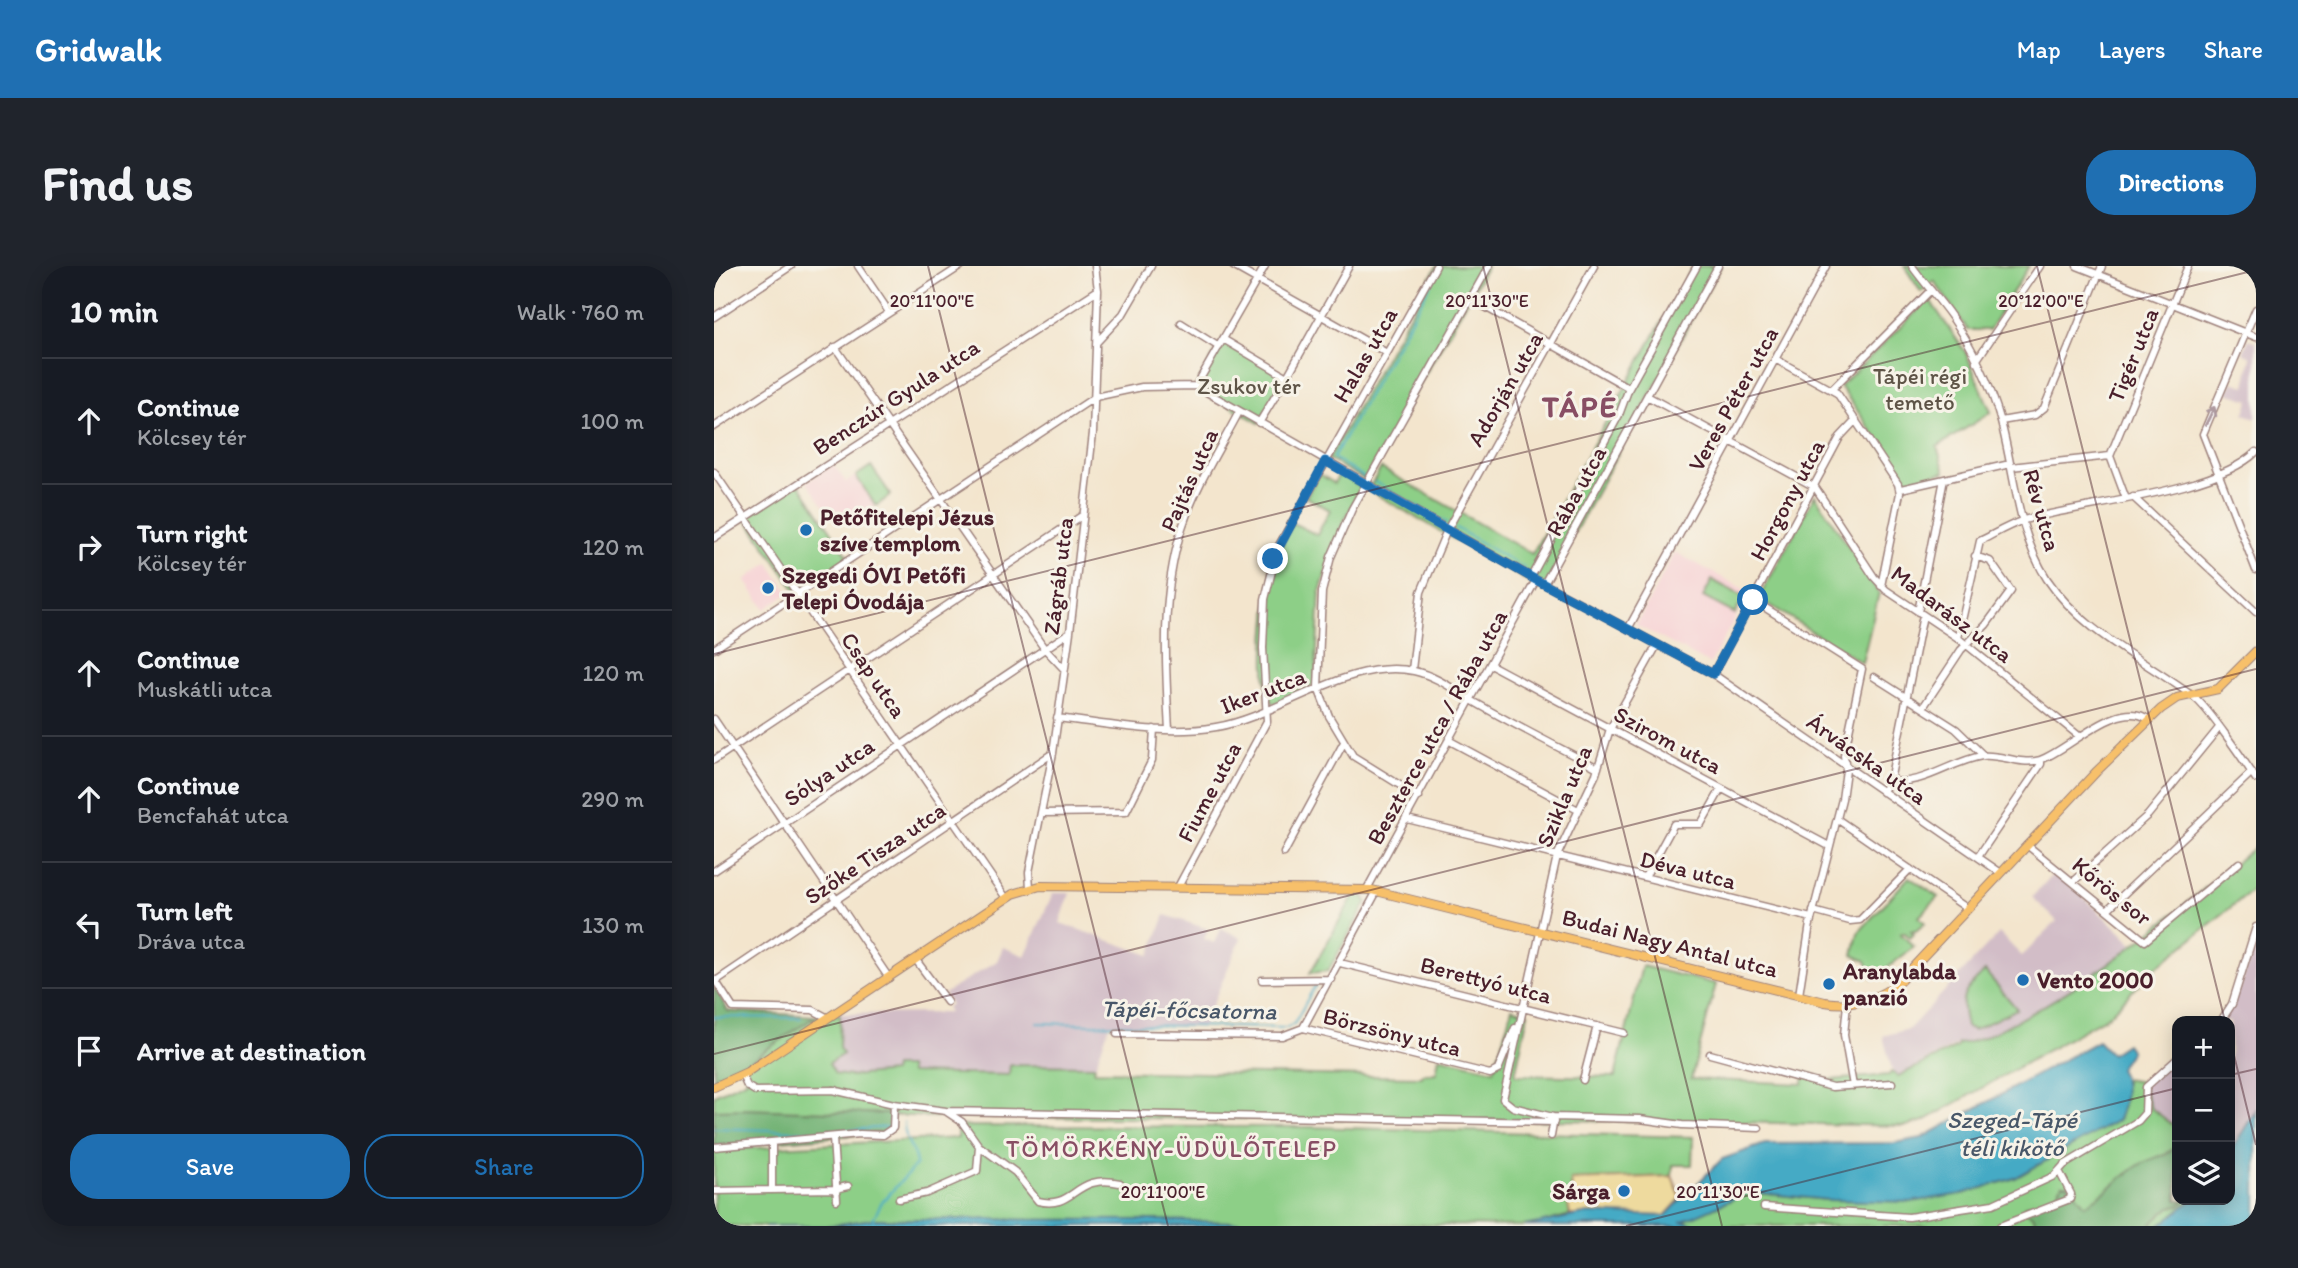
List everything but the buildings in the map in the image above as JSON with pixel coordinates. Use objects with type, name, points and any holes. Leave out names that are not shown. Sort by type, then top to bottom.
[{"type":"main road","name":"Budai Nagy Antal utca","points":[[714,1087],[742,1075],[1006,898],[1030,888],[1178,887],[1377,891],[1799,995],[1847,1004],[1874,998],[1893,987],[2027,845],[2167,703],[2218,689],[2256,651]]},
{"type":"street","points":[[714,317],[791,266]]},
{"type":"street","points":[[858,266],[889,312]]},
{"type":"street","points":[[714,426],[961,266]]},
{"type":"street","name":"Zágráb utca","points":[[1030,888],[1029,872],[1053,753],[1083,515],[1095,397],[1098,289],[1095,266]]},
{"type":"street","points":[[1097,342],[1123,314],[1151,266]]},
{"type":"street","points":[[1233,266],[1387,353]]},
{"type":"street","points":[[714,649],[1095,397],[1104,393],[1162,384],[1196,386],[1265,266]]},
{"type":"street","points":[[1259,424],[1349,266]]},
{"type":"street","name":"Halas utca","points":[[1267,713],[1263,631],[1268,577],[1278,547],[1436,266]]},
{"type":"street","points":[[1419,797],[1367,766],[1343,744],[1318,688],[1322,592],[1340,534],[1365,485],[1489,266]]},
{"type":"street","name":"Adorján utca","points":[[1412,670],[1415,622],[1421,592],[1447,530],[1594,266]]},
{"type":"street","name":"Beszterce utca / Rába utca","points":[[1367,890],[1491,665],[1619,415],[1629,388],[1697,266]]},
{"type":"street","name":"Rába utca","points":[[1544,584],[1718,266]]},
{"type":"street","name":"Veres Péter utca","points":[[1628,629],[1826,266]]},
{"type":"street","name":"Rév utca","points":[[1912,266],[1952,317],[1976,361],[2001,421],[2022,521],[2039,565],[2068,605],[2094,629],[2196,699],[2254,776]]},
{"type":"street","points":[[1976,361],[2040,266]]},
{"type":"street","points":[[2077,266],[2256,337]]},
{"type":"street","points":[[2001,421],[2035,415],[2044,408],[2102,266]]},
{"type":"street","name":"Tigér utca","points":[[2110,456],[2188,266]]},
{"type":"street","name":"Benczúr Gyula utca","points":[[714,537],[1098,289]]},
{"type":"street","points":[[1832,388],[1931,290]]},
{"type":"street","points":[[1471,299],[1629,388]]},
{"type":"street","points":[[2256,309],[2203,430],[2204,440],[2256,570]]},
{"type":"street","points":[[1181,323],[1219,347]]},
{"type":"street","points":[[1223,339],[1287,377]]},
{"type":"street","points":[[835,347],[1044,648],[1064,669]]},
{"type":"street","points":[[1775,359],[1832,388],[1900,489],[1881,586]]},
{"type":"street","name":"Árvácska utca","points":[[1196,386],[1365,485],[1713,674],[2001,873]]},
{"type":"street","name":"Madarász utca","points":[[1647,396],[1815,487],[1881,586],[1966,644],[2078,736]]},
{"type":"street","name":"Pajtás utca","points":[[1169,730],[1164,619],[1171,572],[1190,509],[1239,412]]},
{"type":"street","name":"Horgony utca","points":[[1713,674],[1840,437],[1856,420]]},
{"type":"street","points":[[1958,638],[1979,541],[2022,521],[2130,498],[2217,474],[2240,466],[2256,452]]},
{"type":"street","points":[[1900,489],[2010,465],[2110,456],[2130,498],[2256,612]]},
{"type":"street","name":"Csap utca","points":[[714,472],[1006,898]]},
{"type":"street","points":[[1882,792],[1890,781],[1907,696],[1944,479]]},
{"type":"street","points":[[714,760],[1083,515]]},
{"type":"street","points":[[1924,706],[1966,644],[1993,617],[2011,591],[1990,561],[1975,556]]},
{"type":"street","points":[[1753,600],[1863,669],[1844,763],[1846,771],[1837,819],[1812,914],[1799,995]]},
{"type":"street","name":"Sólya utca","points":[[714,871],[1070,632]]},
{"type":"street","name":"Szikla utca","points":[[1517,1024],[1557,856],[1598,768],[1610,729],[1657,645]]},
{"type":"street","name":"Szirom utca","points":[[1491,665],[1829,846]]},
{"type":"street","name":"Iker utca","points":[[1057,718],[1169,730],[1218,726],[1267,713],[1318,688],[1368,673],[1412,670],[1440,681],[1598,768]]},
{"type":"street","points":[[1874,677],[1924,706],[1956,729],[1984,756]]},
{"type":"street","name":"Fiume utca","points":[[1178,887],[1267,721],[1267,713]]},
{"type":"street","points":[[1890,781],[1938,774],[1984,756],[2010,761],[2041,760],[2078,736],[2122,714],[2143,714],[2149,720]]},
{"type":"street","points":[[714,719],[889,978]]},
{"type":"street","points":[[1042,813],[1126,812],[1152,760],[1154,729]]},
{"type":"street","points":[[2073,882],[2148,815],[2218,729]]},
{"type":"street","points":[[1450,741],[1578,810]]},
{"type":"street","points":[[1284,853],[1343,744]]},
{"type":"street","name":"Szőke Tisza utca","points":[[715,980],[1053,753]]},
{"type":"street","points":[[1978,857],[2041,764],[2041,760]]},
{"type":"street","points":[[2107,910],[2254,776]]},
{"type":"street","points":[[1646,877],[1674,824],[1701,824],[1721,789]]},
{"type":"street","name":"Déva utca","points":[[1407,819],[1646,877],[1850,921],[1860,920],[1910,869]]},
{"type":"street","points":[[1837,819],[1968,909]]},
{"type":"street","name":"Kőrös sor","points":[[2027,845],[2145,941],[2239,863]]},
{"type":"street","points":[[1303,1028],[1377,891]]},
{"type":"street","points":[[2224,1016],[2232,1004],[2256,927]]},
{"type":"street","points":[[916,960],[947,1002]]},
{"type":"street","name":"Berettyó utca","points":[[1340,963],[1624,1033]]},
{"type":"street","points":[[1262,980],[1331,979]]},
{"type":"street","points":[[715,980],[729,1005],[736,1009],[813,1010],[827,1019]]},
{"type":"street","points":[[1847,1004],[1844,1035],[1853,1086]]},
{"type":"street","points":[[1517,1024],[1502,1094],[1505,1102],[1554,1120]]},
{"type":"street","name":"Börzsöny utca","points":[[1117,1034],[1282,1036],[1303,1028],[1493,1074],[1499,1067],[1517,1024]]},
{"type":"street","points":[[1583,1080],[1597,1026]]},
{"type":"street","points":[[1710,1054],[1832,1087],[1892,1083]]},
{"type":"street","points":[[1764,1207],[1867,1217],[1935,1215],[1993,1204],[2028,1190],[2142,1118],[2146,1107],[2146,1087],[2172,1064]]},
{"type":"street","points":[[742,1075],[747,1086],[755,1091],[858,1090]]},
{"type":"street","points":[[833,1090],[894,1104],[946,1111],[1640,1119],[1682,1125],[1759,1128]]},
{"type":"street","points":[[714,1147],[887,1133],[894,1122],[894,1104]]},
{"type":"street","points":[[946,1111],[961,1122],[979,1146],[1015,1172],[1038,1202],[1057,1203],[1093,1180],[1120,1183]]},
{"type":"street","points":[[1551,1136],[1554,1120]]},
{"type":"street","points":[[833,1138],[836,1200]]},
{"type":"street","points":[[772,1142],[772,1190]]},
{"type":"street","points":[[899,1199],[926,1193],[977,1171],[979,1146]]},
{"type":"street","points":[[2000,1226],[2070,1199],[2071,1195],[2059,1171]]},
{"type":"street","points":[[714,1191],[835,1189],[848,1186]]},
{"type":"shaded area","points":[[2249,339],[2256,342],[2256,418],[2244,414],[2250,400],[2227,393],[2232,382],[2245,386],[2251,357],[2243,353]]},
{"type":"shaded area","points":[[833,464],[846,482],[871,466],[891,495],[866,512],[864,509],[836,523],[807,482]]},
{"type":"shaded area","points":[[1675,552],[1749,592],[1710,664],[1636,625]]},
{"type":"shaded area","name":"Szegedi ÓVI Petőfi Telepi Óvodája","points":[[769,563],[789,593],[765,609],[745,580]]},
{"type":"shaded area","points":[[2056,871],[2134,945],[2056,1000],[1998,1030],[1969,1043],[1958,1044],[1897,1076],[1893,1074],[1883,1036],[1909,1029],[1999,933],[2022,956],[2057,921],[2032,897]]},
{"type":"shaded area","points":[[1053,893],[1070,893],[1060,923],[1150,955],[1165,915],[1208,929],[1204,939],[1214,943],[1221,928],[1241,938],[1203,1026],[1110,1024],[1095,1066],[1010,1065],[1010,1075],[909,1073],[894,1067],[894,1072],[851,1076],[835,1074],[829,1063],[842,1054],[839,1048],[840,1014],[949,1013],[946,1007],[951,1004],[944,994],[997,961],[1003,947],[1025,956]]},
{"type":"shaded area","points":[[2256,937],[2256,1110],[2235,1144],[2235,1016],[2222,1016],[2242,982]]},
{"type":"shaded area","points":[[2172,1054],[2172,1124],[2151,1109],[2141,1082]]},
{"type":"green space","points":[[1437,266],[1487,266],[1365,480],[1328,459]]},
{"type":"green space","points":[[1693,266],[1721,266],[1543,590],[1368,490],[1381,468],[1532,554]]},
{"type":"green space","points":[[1904,266],[2029,266],[1989,330],[1968,330],[1934,281],[1921,292]]},
{"type":"green space","name":"Tápéi régi temető","points":[[1929,299],[1966,353],[1991,412],[1937,447],[1945,472],[1907,481],[1840,386]]},
{"type":"green space","name":"Zsukov tér","points":[[1223,339],[1287,377],[1259,423],[1196,386]]},
{"type":"green space","points":[[871,466],[891,495],[876,506],[856,476]]},
{"type":"green space","points":[[1340,473],[1361,487],[1337,536],[1320,592],[1315,685],[1274,704],[1269,695],[1265,659],[1267,613],[1275,562],[1293,523],[1317,535],[1330,510],[1306,497],[1319,474],[1334,483]]},
{"type":"green space","points":[[798,482],[849,558],[797,592],[745,517]]},
{"type":"green space","points":[[1815,495],[1879,593],[1862,663],[1759,598]]},
{"type":"green space","points":[[1712,580],[1744,597],[1735,614],[1703,597]]},
{"type":"green space","points":[[2256,846],[2256,887],[2153,970],[2108,1016],[1924,1121],[1906,1126],[1681,1121],[943,1117],[714,1110],[714,1095],[747,1080],[742,1066],[816,1016],[840,1014],[839,1048],[843,1054],[829,1063],[835,1074],[851,1076],[893,1072],[894,1067],[909,1067],[910,1073],[1009,1075],[1010,1065],[1095,1066],[1094,1071],[1422,1077],[1423,1074],[1436,1073],[1439,1057],[1494,1070],[1512,1008],[1528,1013],[1515,1075],[1615,1077],[1642,966],[1716,984],[1691,1079],[1803,1084],[1804,1072],[1830,1080],[1889,1075],[1891,1072],[1898,1076],[1957,1047],[1958,1044],[1974,1041],[1996,1031],[2081,983],[2141,939]]},
{"type":"green space","points":[[1909,877],[1938,897],[1919,917],[1925,923],[1916,931],[1911,931],[1914,934],[1910,938],[1904,932],[1901,934],[1914,947],[1873,979],[1866,961],[1853,955],[1858,933]]},
{"type":"green space","points":[[1354,895],[1364,896],[1367,902],[1328,971],[1310,973]]},
{"type":"green space","points":[[1985,971],[2017,1009],[1974,1030],[1966,1027],[1963,1001],[1967,990]]},
{"type":"green space","points":[[714,986],[728,1011],[816,1016],[742,1066],[714,1079]]},
{"type":"green space","points":[[2125,1079],[2141,1082],[2151,1108],[2172,1124],[2172,1205],[2186,1205],[2159,1226],[1698,1226],[1682,1221],[1749,1192],[1827,1200],[1962,1194],[2015,1178],[2118,1120],[2123,1105]]},
{"type":"green space","points":[[714,1110],[893,1114],[891,1127],[883,1133],[714,1146]]},
{"type":"green space","points":[[958,1126],[1308,1127],[1693,1137],[1692,1165],[1673,1165],[1672,1176],[1571,1180],[1573,1199],[1568,1200],[1570,1215],[1531,1226],[873,1219],[826,1226],[714,1226],[714,1150],[958,1138]]},
{"type":"green space","points":[[2172,1149],[2172,1205],[2180,1205],[2170,1207],[2149,1226],[2036,1226],[2034,1217],[2026,1212],[2025,1206],[2056,1197],[2062,1184],[2068,1184],[2085,1205],[2139,1165]]},
{"type":"sand","name":"Sárga","points":[[1672,1176],[1681,1198],[1665,1216],[1570,1215],[1567,1200],[1573,1198],[1571,1180]]},
{"type":"water","name":"Szeged-Tápé téli kikötő","points":[[2098,1041],[2111,1054],[2126,1044],[2131,1051],[2119,1069],[2125,1088],[2118,1120],[2015,1178],[1962,1194],[1911,1202],[1827,1200],[1749,1192],[1683,1221],[1698,1226],[1524,1226],[1588,1213],[1665,1216],[1722,1159],[1765,1144],[1894,1143],[1922,1138]]},
{"type":"water","points":[[2256,1110],[2256,1226],[2159,1226],[2186,1205],[2235,1205],[2235,1144]]},
{"type":"water","points":[[873,1219],[1159,1220],[1378,1226],[826,1226]]},
{"type":"waterway","points":[[1333,458],[1441,266]]},
{"type":"waterway","points":[[1333,458],[1364,477]]},
{"type":"waterway","points":[[1375,482],[1447,523]]},
{"type":"waterway","points":[[1456,528],[1524,568]]},
{"type":"waterway","name":"Tápéi-főcsatorna","points":[[1037,1023],[1286,1028],[1294,1024],[1316,984]]},
{"type":"waterway","points":[[714,1017],[801,1018]]},
{"type":"waterway","points":[[872,1221],[882,1202],[916,1165],[904,1122]]},
{"type":"waterway","points":[[714,1128],[825,1132],[889,1127]]},
{"type":"place","name":"Petőfitelepi Jézus szíve templom","points":[[806,530]]},
{"type":"place","name":"Szegedi ÓVI Petőfi Telepi Óvodája","points":[[768,588]]},
{"type":"place","name":"Vento 2000","points":[[2023,980]]},
{"type":"place","name":"Aranylabda panzió","points":[[1829,984]]},
{"type":"place","name":"Sárga","points":[[1624,1191]]},
{"type":"district","name":"TÁPÉ","points":[[1580,407]]},
{"type":"district","name":"TÖMÖRKÉNY-ÜDÜLŐTELEP","points":[[1172,1149]]},
{"type":"route","points":[[1273,559],[1325,461],[1536,580],[1713,674],[1753,600]]}]
